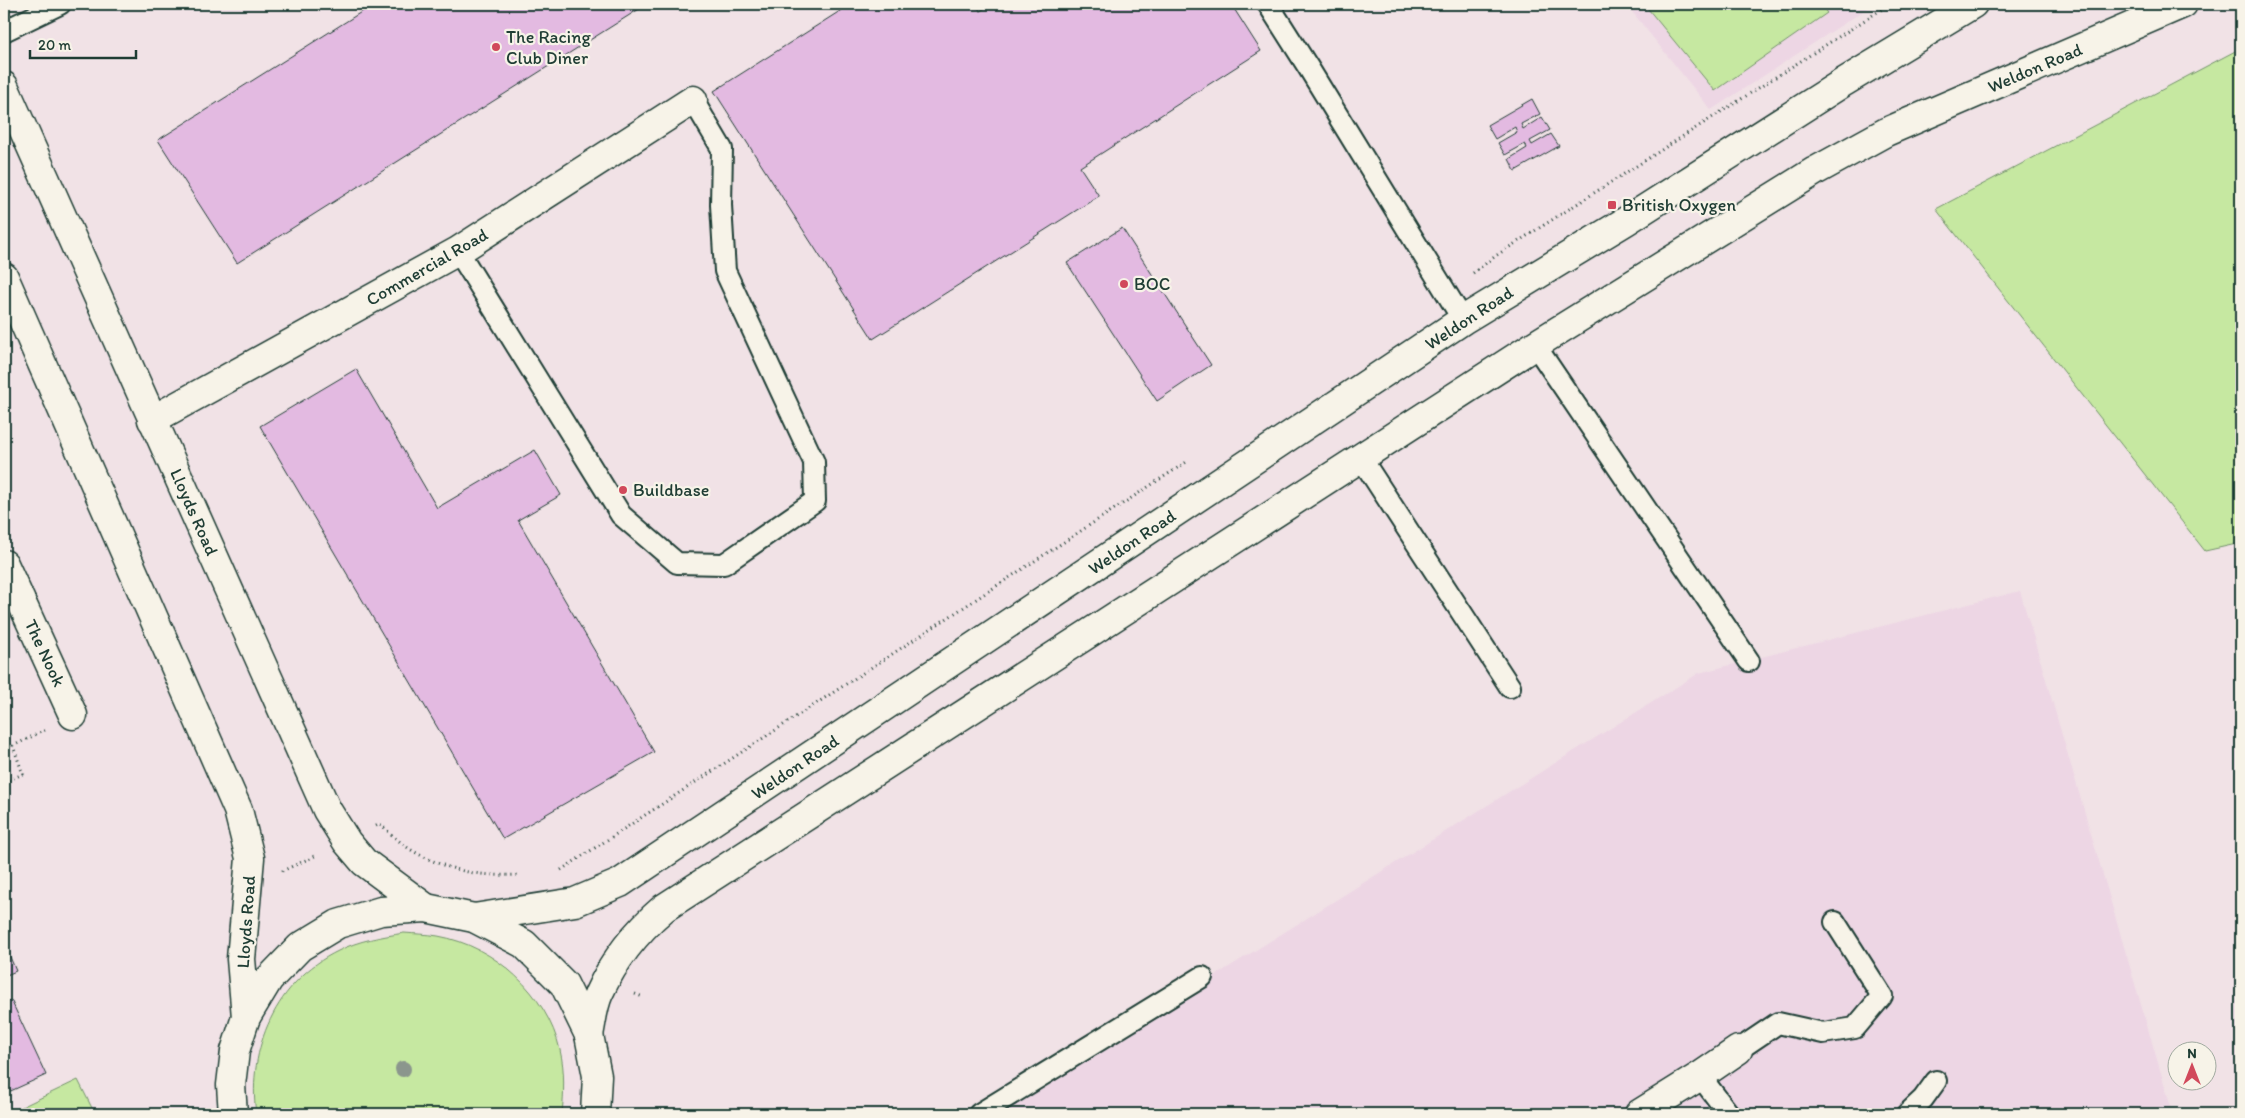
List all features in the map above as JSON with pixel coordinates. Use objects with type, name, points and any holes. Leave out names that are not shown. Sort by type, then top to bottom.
[{"type":"main road","name":"Weldon Road","points":[[474,918],[574,902],[620,883],[1463,320],[1844,82],[1973,4]]},
{"type":"main road","name":"Weldon Road","points":[[1535,345],[1815,171],[1886,132],[2183,4]]},
{"type":"main road","name":"Lloyds Road","points":[[4,86],[327,810],[347,842],[364,862],[426,908]]},
{"type":"main road","name":"Commercial Road","points":[[152,420],[458,251],[694,100]]},
{"type":"main road","name":"Lloyds Road","points":[[4,277],[238,810],[250,858],[241,959],[246,1018]]},
{"type":"main road","points":[[589,1035],[598,995],[612,969],[629,943],[664,908],[1535,345]]},
{"type":"main road","name":"The Nook","points":[[4,564],[73,715]]},
{"type":"main road","points":[[233,1114],[231,1085],[235,1051],[246,1018],[269,979],[300,947],[338,924],[381,910],[426,908],[474,918],[524,944],[564,984],[589,1035],[597,1076],[595,1114]]},
{"type":"main road","points":[[1638,1114],[1738,1050]]},
{"type":"lane","points":[[4,31],[60,4]]},
{"type":"lane","points":[[1268,4],[1463,320]]},
{"type":"lane","points":[[458,251],[621,515],[677,563],[724,564],[815,500],[814,462],[725,271],[721,205],[722,149],[694,100]]},
{"type":"lane","points":[[1535,345],[1749,661]]},
{"type":"lane","points":[[1361,458],[1510,686]]},
{"type":"lane","points":[[1738,1050],[1778,1023],[1823,1033],[1854,1028],[1882,996],[1835,922]]},
{"type":"lane","points":[[979,1114],[1202,977]]},
{"type":"lane","points":[[1700,1076],[1729,1114]]},
{"type":"lane","points":[[1906,1114],[1924,1099],[1936,1081]]},
{"type":"path","points":[[1446,295],[1496,254],[1748,96],[1890,4]]},
{"type":"path","points":[[552,872],[560,871],[1195,457]]},
{"type":"path","points":[[4,782],[23,774],[13,746],[73,715]]},
{"type":"path","points":[[373,827],[380,824],[411,850],[439,864],[468,874],[527,874]]},
{"type":"path","points":[[276,874],[325,852]]},
{"type":"path","points":[[560,871],[562,876]]},
{"type":"shaded area","points":[[1626,4],[1874,4],[1711,110]]},
{"type":"shaded area","points":[[2020,591],[2173,1114],[994,1114],[1699,673]]},
{"type":"green space","points":[[1644,4],[1820,4],[1827,13],[1715,91]]},
{"type":"green space","points":[[2241,48],[2241,543],[2205,551],[1936,209]]},
{"type":"green space","points":[[404,933],[438,936],[459,941],[479,950],[516,976],[531,992],[553,1029],[560,1050],[564,1082],[562,1114],[256,1114],[254,1090],[256,1065],[270,1019],[282,999],[298,980],[316,964],[338,951],[362,942]]},
{"type":"green space","points":[[78,1080],[95,1114],[7,1114]]},
{"type":"building","points":[[374,4],[647,4],[237,263],[158,140]]},
{"type":"building","points":[[851,4],[976,4],[980,11],[993,4],[1231,4],[1261,51],[1080,167],[1099,196],[873,339],[714,91]]},
{"type":"building","points":[[1532,99],[1540,114],[1521,124],[1523,129],[1542,117],[1550,130],[1530,141],[1532,145],[1551,134],[1559,146],[1515,171],[1509,159],[1527,148],[1525,144],[1505,155],[1498,143],[1517,132],[1515,127],[1495,139],[1487,125]]},
{"type":"building","points":[[1122,228],[1211,365],[1157,401],[1067,263]]},
{"type":"building","points":[[356,369],[437,508],[535,450],[561,495],[518,520],[654,752],[503,839],[260,426]]},
{"type":"building","points":[[4,943],[16,971],[4,976]]},
{"type":"building","points":[[11,1000],[46,1075],[4,1094],[4,1004]]},
{"type":"place","name":"The Racing Club Diner","points":[[496,47]]},
{"type":"place","name":"British Oxygen","points":[[1612,205]]},
{"type":"place","name":"BOC","points":[[1124,284]]},
{"type":"place","name":"Buildbase","points":[[623,490]]}]
